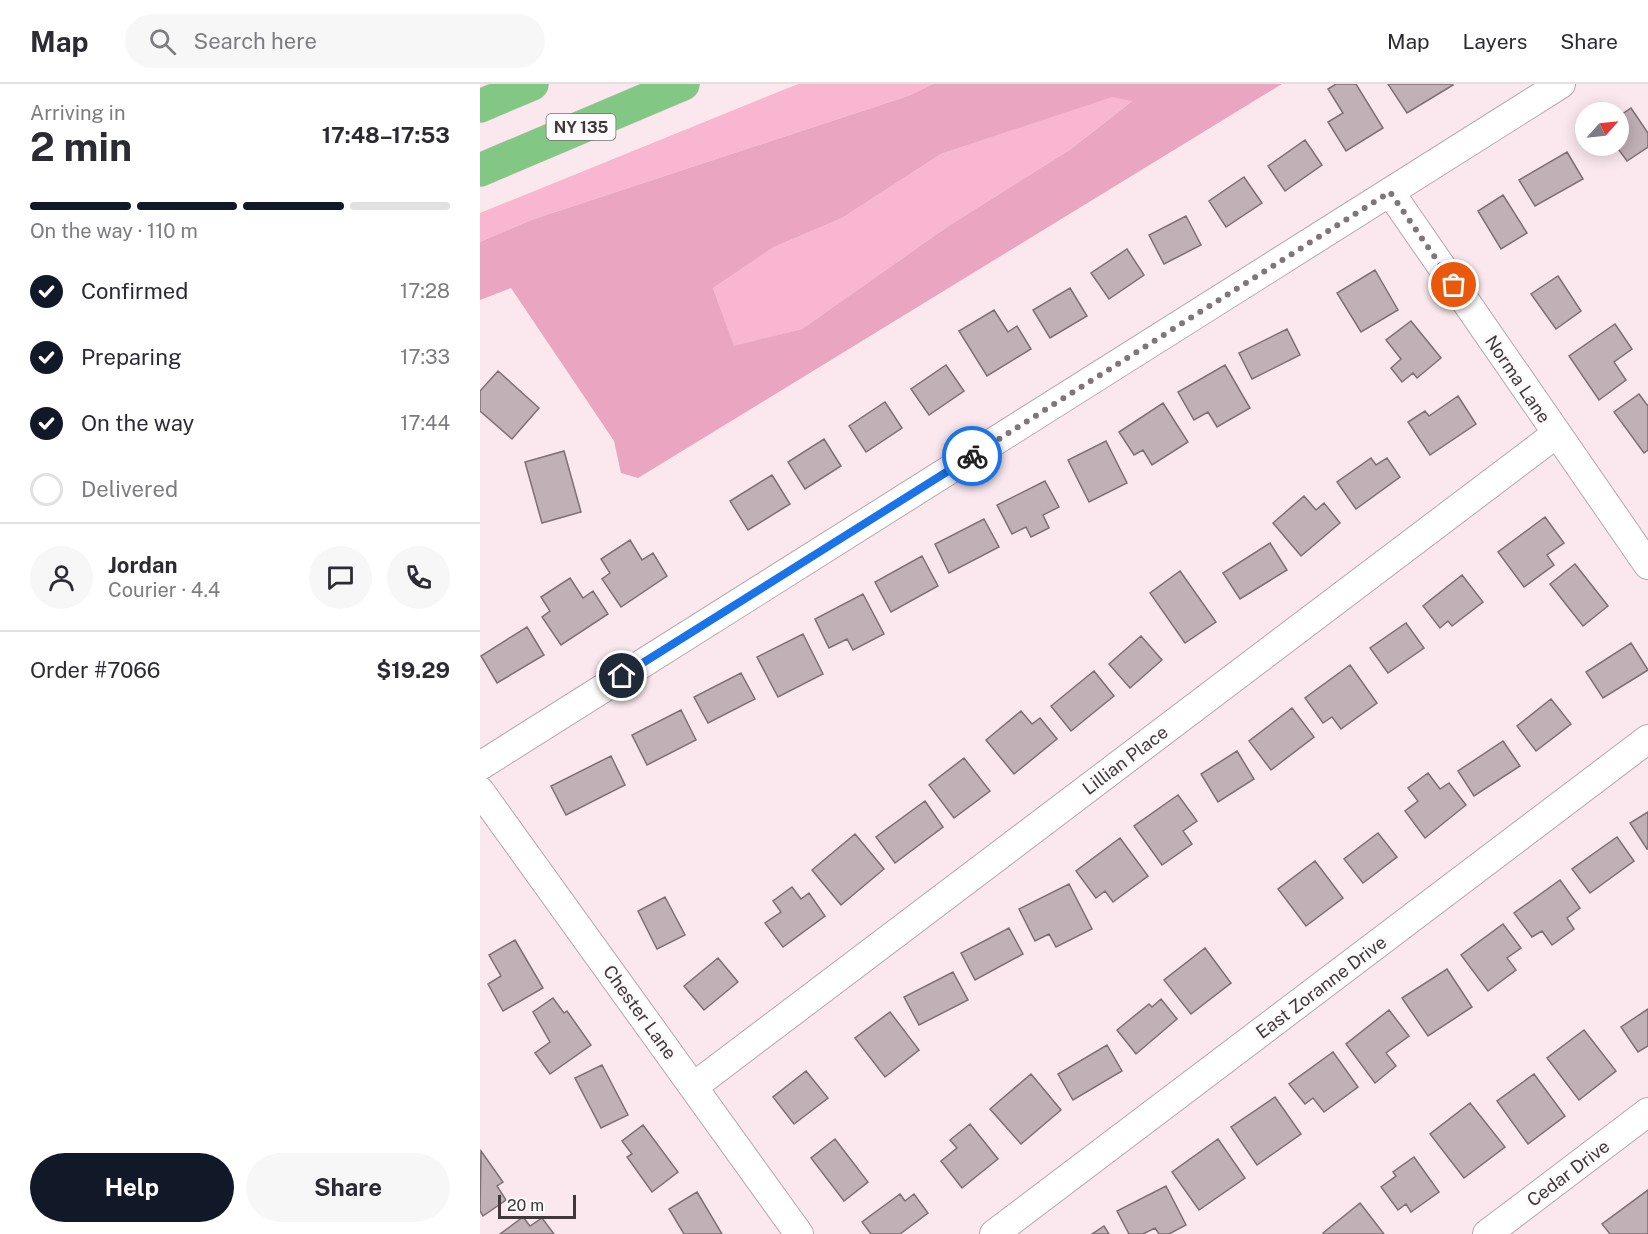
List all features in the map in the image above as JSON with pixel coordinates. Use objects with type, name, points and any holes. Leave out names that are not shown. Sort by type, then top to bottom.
[{"type":"highway","points":[[480,106],[532,84]]},
{"type":"highway","name":"NY 135","points":[[480,170],[683,84]]},
{"type":"street","points":[[480,766],[1561,84]]},
{"type":"street","name":"Norma Lane","points":[[1390,192],[1648,565]]},
{"type":"street","name":"Lillian Place","points":[[693,1087],[1556,434]]},
{"type":"street","name":"East Zoranne Drive","points":[[994,1234],[1648,739]]},
{"type":"street","name":"Chester Lane","points":[[480,791],[800,1234]]},
{"type":"street","name":"Cedar Drive","points":[[1487,1234],[1648,1112]]},
{"type":"shaded area","points":[[798,84],[933,84],[908,96],[531,220],[480,242],[480,213]]},
{"type":"shaded area","points":[[933,84],[1282,84],[638,478],[621,473],[614,441],[511,288],[480,300],[480,242],[531,220],[908,96]],"holes":[[[1112,97],[1132,101],[1071,149],[947,227],[802,329],[734,346],[713,288],[774,247],[842,218],[941,154]]]},
{"type":"shaded area","points":[[1112,96],[1133,100],[1071,149],[947,227],[802,329],[734,347],[713,288],[774,247],[842,218],[941,154]]},
{"type":"building","points":[[1336,84],[1356,84],[1383,128],[1346,151],[1328,122],[1343,113],[1328,89]]},
{"type":"building","points":[[1388,84],[1452,84],[1453,85],[1407,113]]},
{"type":"building","points":[[1631,108],[1648,133],[1648,147],[1627,161],[1623,156],[1629,156],[1629,109]]},
{"type":"building","points":[[1305,140],[1322,165],[1285,191],[1268,166]]},
{"type":"building","points":[[1567,152],[1583,179],[1535,206],[1519,180]]},
{"type":"building","points":[[1244,177],[1262,203],[1226,227],[1209,201]]},
{"type":"building","points":[[1503,195],[1527,233],[1501,249],[1478,211]]},
{"type":"building","points":[[1186,216],[1201,245],[1164,264],[1149,235]]},
{"type":"building","points":[[1127,249],[1144,275],[1109,299],[1091,273]]},
{"type":"building","points":[[1375,270],[1398,310],[1361,332],[1337,293]]},
{"type":"building","points":[[1558,276],[1581,311],[1556,329],[1531,294]]},
{"type":"building","points":[[1070,288],[1087,316],[1050,338],[1033,310]]},
{"type":"building","points":[[994,310],[1008,332],[1017,326],[1031,349],[987,376],[959,331]]},
{"type":"building","points":[[1411,321],[1441,358],[1417,378],[1413,373],[1402,382],[1391,368],[1401,359],[1386,340]]},
{"type":"building","points":[[1615,324],[1632,349],[1614,362],[1626,380],[1599,400],[1569,356]]},
{"type":"building","points":[[1287,329],[1300,355],[1252,379],[1239,353]]},
{"type":"building","points":[[946,365],[964,391],[929,415],[911,389]]},
{"type":"building","points":[[1225,365],[1250,408],[1217,427],[1208,412],[1194,420],[1178,392]]},
{"type":"building","points":[[498,371],[539,408],[512,439],[480,411],[480,391]]},
{"type":"building","points":[[1639,394],[1648,406],[1648,450],[1644,453],[1614,412]]},
{"type":"building","points":[[1458,396],[1476,424],[1430,455],[1408,422],[1425,411],[1429,416]]},
{"type":"building","points":[[885,402],[902,428],[866,452],[849,426]]},
{"type":"building","points":[[1163,403],[1188,442],[1152,465],[1143,450],[1134,455],[1119,432]]},
{"type":"building","points":[[824,439],[841,466],[805,489],[788,462]]},
{"type":"building","points":[[1106,441],[1127,483],[1089,502],[1068,460]]},
{"type":"building","points":[[564,451],[581,512],[542,523],[525,462]]},
{"type":"building","points":[[1371,458],[1376,465],[1387,458],[1400,477],[1356,509],[1337,482]]},
{"type":"building","points":[[772,475],[790,504],[748,530],[730,501]]},
{"type":"building","points":[[1045,481],[1059,507],[1043,515],[1049,528],[1031,537],[1026,527],[1012,534],[997,505]]},
{"type":"building","points":[[1304,496],[1316,510],[1324,503],[1340,523],[1301,556],[1273,523]]},
{"type":"building","points":[[1545,517],[1564,543],[1547,555],[1554,565],[1524,587],[1498,552]]},
{"type":"building","points":[[984,519],[999,547],[949,573],[935,544]]},
{"type":"building","points":[[630,540],[642,560],[653,553],[667,576],[621,607],[602,579],[610,573],[601,559]]},
{"type":"building","points":[[1270,543],[1287,570],[1240,599],[1223,573]]},
{"type":"building","points":[[922,556],[938,586],[891,612],[875,582]]},
{"type":"building","points":[[1575,564],[1608,606],[1583,626],[1550,584]]},
{"type":"building","points":[[1180,571],[1216,622],[1185,643],[1150,593]]},
{"type":"building","points":[[1462,575],[1483,602],[1452,626],[1448,621],[1440,628],[1423,606]]},
{"type":"building","points":[[570,578],[583,598],[593,591],[608,614],[561,645],[542,617],[550,611],[541,597]]},
{"type":"building","points":[[863,594],[884,634],[853,650],[847,639],[829,648],[815,619]]},
{"type":"building","points":[[1406,623],[1424,648],[1388,673],[1370,648]]},
{"type":"building","points":[[527,627],[544,655],[497,683],[481,656]]},
{"type":"building","points":[[803,634],[823,674],[778,697],[757,657]]},
{"type":"building","points":[[1141,636],[1162,660],[1130,688],[1109,664]]},
{"type":"building","points":[[1631,643],[1648,670],[1603,698],[1586,672]]},
{"type":"building","points":[[1350,665],[1377,703],[1341,729],[1332,717],[1323,723],[1305,698]]},
{"type":"building","points":[[1094,671],[1114,696],[1071,731],[1051,706]]},
{"type":"building","points":[[741,673],[755,699],[708,723],[694,697]]},
{"type":"building","points":[[1551,699],[1571,724],[1536,751],[1517,726]]},
{"type":"building","points":[[1292,708],[1314,737],[1271,770],[1249,741]]},
{"type":"building","points":[[681,710],[696,740],[647,765],[632,735]]},
{"type":"building","points":[[1021,711],[1032,724],[1040,718],[1057,739],[1014,774],[986,740]]},
{"type":"building","points":[[1503,741],[1520,766],[1474,796],[1458,771]]},
{"type":"building","points":[[1237,751],[1254,779],[1218,802],[1201,774]]},
{"type":"building","points":[[611,756],[625,785],[566,815],[551,786]]},
{"type":"building","points":[[964,758],[990,791],[954,818],[929,785]]},
{"type":"building","points":[[1428,773],[1440,789],[1449,783],[1466,805],[1425,838],[1405,811],[1418,801],[1408,788]]},
{"type":"building","points":[[1178,795],[1197,821],[1183,831],[1192,844],[1162,865],[1134,826]]},
{"type":"building","points":[[925,801],[943,827],[895,863],[876,837]]},
{"type":"building","points":[[1648,812],[1648,849],[1647,849],[1630,823]]},
{"type":"building","points":[[1378,833],[1397,857],[1363,883],[1344,859]]},
{"type":"building","points":[[855,834],[884,869],[841,905],[812,870]]},
{"type":"building","points":[[1617,837],[1634,861],[1590,893],[1572,869]]},
{"type":"building","points":[[1120,838],[1148,876],[1113,902],[1105,891],[1096,898],[1076,871]]},
{"type":"building","points":[[1315,861],[1343,898],[1306,926],[1278,889]]},
{"type":"building","points":[[1560,880],[1580,908],[1567,918],[1574,929],[1552,945],[1542,931],[1532,937],[1514,913]]},
{"type":"building","points":[[1069,884],[1092,929],[1056,947],[1049,934],[1035,941],[1019,909]]},
{"type":"building","points":[[792,887],[801,899],[809,893],[825,916],[783,947],[765,923],[781,912],[773,901]]},
{"type":"building","points":[[665,897],[685,935],[657,949],[638,911]]},
{"type":"building","points":[[1503,924],[1521,948],[1507,958],[1516,970],[1488,991],[1461,955]]},
{"type":"building","points":[[1009,928],[1023,954],[975,980],[961,953]]},
{"type":"building","points":[[515,940],[543,988],[503,1011],[488,984],[501,976],[489,955]]},
{"type":"building","points":[[1205,948],[1231,983],[1191,1014],[1164,980]]},
{"type":"building","points":[[718,958],[738,982],[704,1010],[684,986]]},
{"type":"building","points":[[1447,969],[1472,1007],[1428,1036],[1402,998]]},
{"type":"building","points":[[953,972],[968,1000],[919,1025],[904,997]]},
{"type":"building","points":[[553,998],[564,1013],[567,1011],[591,1045],[550,1074],[535,1053],[550,1042],[533,1012]]},
{"type":"building","points":[[1161,999],[1177,1019],[1136,1054],[1117,1030],[1149,1004],[1152,1007]]},
{"type":"building","points":[[1648,1009],[1648,1046],[1638,1052],[1621,1027]]},
{"type":"building","points":[[1389,1010],[1409,1036],[1386,1053],[1396,1066],[1375,1083],[1346,1044]]},
{"type":"building","points":[[890,1012],[919,1050],[885,1077],[855,1038]]},
{"type":"building","points":[[1584,1030],[1616,1071],[1579,1100],[1547,1058]]},
{"type":"building","points":[[1107,1045],[1122,1071],[1073,1100],[1058,1074]]},
{"type":"building","points":[[1333,1052],[1358,1087],[1324,1112],[1313,1098],[1305,1104],[1289,1084]]},
{"type":"building","points":[[602,1065],[628,1115],[601,1128],[575,1078]]},
{"type":"building","points":[[806,1071],[828,1098],[794,1124],[773,1097]]},
{"type":"building","points":[[1031,1074],[1061,1110],[1021,1144],[990,1109]]},
{"type":"building","points":[[1534,1074],[1565,1116],[1528,1144],[1497,1101]]},
{"type":"building","points":[[1275,1097],[1301,1134],[1257,1165],[1231,1127]]},
{"type":"building","points":[[1470,1103],[1505,1147],[1464,1178],[1430,1134]]},
{"type":"building","points":[[970,1124],[998,1159],[962,1188],[941,1161],[957,1148],[950,1140]]},
{"type":"building","points":[[643,1125],[678,1172],[652,1192],[627,1157],[632,1154],[622,1141]]},
{"type":"building","points":[[835,1139],[868,1182],[844,1201],[811,1158]]},
{"type":"building","points":[[1218,1139],[1245,1178],[1199,1210],[1172,1172]]},
{"type":"building","points":[[481,1151],[503,1182],[497,1186],[506,1200],[483,1216],[480,1211]]},
{"type":"building","points":[[1414,1157],[1439,1192],[1411,1212],[1406,1204],[1398,1210],[1381,1187],[1396,1176],[1393,1172]]},
{"type":"building","points":[[1166,1186],[1186,1225],[1169,1234],[1159,1234],[1155,1228],[1143,1234],[1129,1234],[1117,1211]]},
{"type":"building","points":[[1648,1190],[1648,1234],[1610,1234],[1602,1224]]},
{"type":"building","points":[[697,1192],[722,1234],[684,1234],[669,1209]]},
{"type":"building","points":[[900,1194],[905,1201],[914,1194],[928,1213],[900,1234],[871,1234],[862,1222]]},
{"type":"building","points":[[1360,1203],[1384,1234],[1323,1233]]},
{"type":"building","points":[[523,1217],[530,1226],[542,1218],[554,1234],[500,1234]]},
{"type":"building","points":[[1104,1226],[1109,1234],[1092,1234]]},
{"type":"way so far","points":[[972,456],[1390,192],[1454,285]]},
{"type":"route","points":[[622,676],[972,456]]}]
